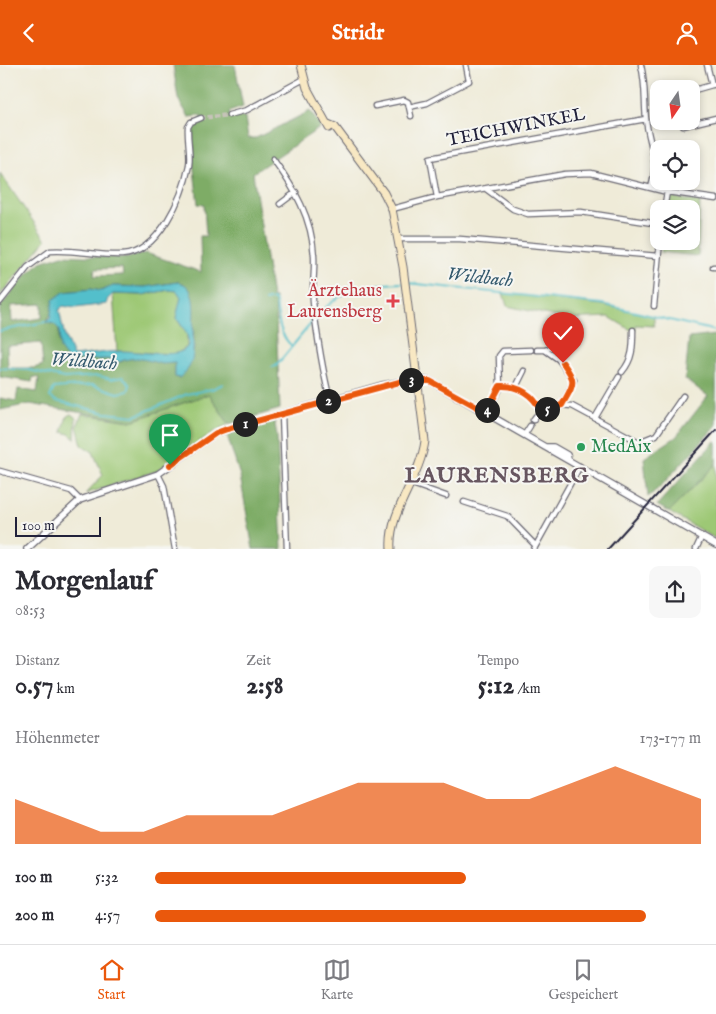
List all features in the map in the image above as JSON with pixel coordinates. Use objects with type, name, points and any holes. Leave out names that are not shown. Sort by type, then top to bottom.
[{"type":"main road","points":[[301,65],[304,79],[315,104],[333,133],[338,134],[384,193],[392,209],[399,239],[418,380],[424,441],[420,465],[394,522],[391,549]]},
{"type":"street","points":[[409,107],[426,103],[469,81],[466,65]]},
{"type":"street","points":[[641,65],[646,93],[646,119],[651,140]]},
{"type":"street","points":[[700,89],[714,85],[707,65]]},
{"type":"street","points":[[229,115],[260,104],[304,79]]},
{"type":"street","points":[[375,106],[404,99],[408,102],[411,116]]},
{"type":"street","points":[[0,302],[28,267],[50,251],[122,255],[141,251],[172,213],[188,166],[188,127],[191,122],[201,118]]},
{"type":"street","points":[[700,122],[716,118]]},
{"type":"street","name":"TEICHWINKEL","points":[[436,197],[430,158],[646,119]]},
{"type":"street","points":[[273,159],[296,192],[304,210],[313,245],[314,308],[330,400]]},
{"type":"street","points":[[392,209],[436,197],[565,174],[591,173],[650,188]]},
{"type":"street","points":[[486,189],[513,209],[528,214],[582,212],[650,223]]},
{"type":"street","points":[[659,190],[716,199]]},
{"type":"street","points":[[280,204],[296,192]]},
{"type":"street","points":[[666,200],[667,192]]},
{"type":"street","points":[[399,239],[460,239],[658,256]]},
{"type":"street","points":[[654,306],[659,250]]},
{"type":"street","points":[[595,418],[628,364],[633,351],[633,330]]},
{"type":"street","points":[[537,350],[545,350],[570,341]]},
{"type":"street","points":[[486,412],[500,386],[499,356],[503,351],[531,350]]},
{"type":"street","points":[[545,350],[558,359],[574,381],[562,405]]},
{"type":"street","points":[[516,387],[524,371]]},
{"type":"street","points":[[26,549],[80,501],[158,474],[216,433],[330,400],[403,381],[418,380],[430,381],[546,447],[560,451],[567,455],[568,459],[716,545]]},
{"type":"street","points":[[500,386],[516,387],[533,398],[541,411]]},
{"type":"street","points":[[533,420],[541,411],[562,405],[577,408],[639,442],[648,440],[656,435],[673,414],[683,396]]},
{"type":"street","points":[[282,414],[287,549]]},
{"type":"street","points":[[525,434],[530,426]]},
{"type":"street","points":[[464,502],[506,516],[534,547],[580,466]]},
{"type":"street","points":[[0,471],[71,491],[80,501]]},
{"type":"street","points":[[158,474],[164,486],[175,549]]},
{"type":"street","points":[[412,484],[446,496]]},
{"type":"street","points":[[696,549],[702,536]]},
{"type":"green space","points":[[173,65],[235,65],[243,107],[229,112],[230,117],[245,117],[248,138],[256,138],[310,111],[321,127],[253,173],[272,297],[275,298],[280,409],[229,424],[209,394],[131,421],[30,404],[0,410],[0,398],[16,401],[18,389],[37,392],[39,378],[33,377],[32,382],[0,377],[0,307],[25,276],[41,262],[62,255],[127,258],[146,253],[201,272],[200,236],[206,236],[204,205],[198,204],[193,161],[193,126],[201,121],[201,116],[189,117],[178,99]],"holes":[[[122,268],[123,275],[94,276],[95,269]],[[178,282],[183,283],[193,302],[194,349],[178,378],[175,377],[175,363],[140,358],[126,359],[121,362],[112,359],[74,361],[59,343],[59,329],[54,324],[46,322],[64,292],[91,289],[101,291],[114,286],[145,287]],[[42,304],[42,318],[12,322],[11,306]],[[41,343],[43,365],[34,368],[8,368],[7,346]]]},
{"type":"green space","points":[[0,173],[46,240],[0,295]]},
{"type":"green space","points":[[672,197],[689,200],[669,200]]},
{"type":"green space","points":[[661,250],[698,250],[698,256],[661,252]]},
{"type":"green space","points":[[169,290],[177,291],[181,297],[176,318],[187,334],[187,347],[176,354],[117,351],[113,294],[142,295]]},
{"type":"green space","points":[[503,293],[602,305],[654,316],[654,326],[636,325],[635,330],[631,330],[609,317],[567,319],[507,306]]},
{"type":"green space","points":[[716,335],[716,426],[661,486],[648,497],[644,458],[676,437],[708,396],[685,379],[689,338]]},
{"type":"green space","points":[[209,394],[229,424],[215,431],[156,471],[85,494],[103,475],[93,452],[82,445],[77,426],[82,414],[131,421]]},
{"type":"green space","points":[[71,414],[76,418],[75,439],[69,434],[62,432],[67,416]]},
{"type":"green space","points":[[274,418],[277,436],[282,549],[253,549],[240,476],[226,432]]},
{"type":"green space","points":[[716,440],[716,464],[669,512],[657,505]]},
{"type":"green space","points":[[716,464],[716,539],[669,512]]},
{"type":"water","points":[[178,282],[185,284],[192,295],[194,311],[192,360],[187,370],[179,378],[175,377],[175,363],[162,364],[138,359],[119,362],[112,359],[68,360],[60,349],[59,329],[54,324],[45,322],[50,319],[53,300],[64,292],[91,289],[101,291],[113,286],[145,287]],"holes":[[[169,290],[177,291],[181,297],[176,318],[186,334],[188,344],[183,350],[161,354],[116,351],[73,356],[65,337],[59,310],[63,306],[75,308],[107,304],[107,300],[113,294],[142,295]]]},
{"type":"waterway","name":"Wildbach","points":[[316,318],[325,308],[345,294],[366,287],[403,283]]},
{"type":"waterway","name":"Wildbach","points":[[408,283],[602,304],[716,331]]},
{"type":"waterway","points":[[265,301],[273,299],[276,302],[284,337],[292,346]]},
{"type":"waterway","name":"Wildbach","points":[[272,367],[276,366],[313,321]]},
{"type":"waterway","points":[[0,331],[45,322]]},
{"type":"waterway","name":"Wildbach","points":[[0,368],[29,370],[64,378],[99,376],[111,379],[123,377],[130,385],[128,391],[118,393],[93,385],[54,388],[50,397],[56,401],[106,413],[135,416],[187,394],[212,389],[223,384]]},
{"type":"tunnel","points":[[201,118],[229,115]]},
{"type":"railway","points":[[608,549],[716,430]]},
{"type":"place","name":"Ärztehaus Laurensberg","points":[[393,301]]},
{"type":"place","name":"MedAix","points":[[581,447]]},
{"type":"district","name":"LAURENSBERG","points":[[497,476]]},
{"type":"route","points":[[170,465],[216,433],[227,429],[403,381],[430,381],[486,412],[500,386],[512,385],[533,398],[541,411],[562,405],[573,385],[574,381],[571,374],[563,363]]}]
